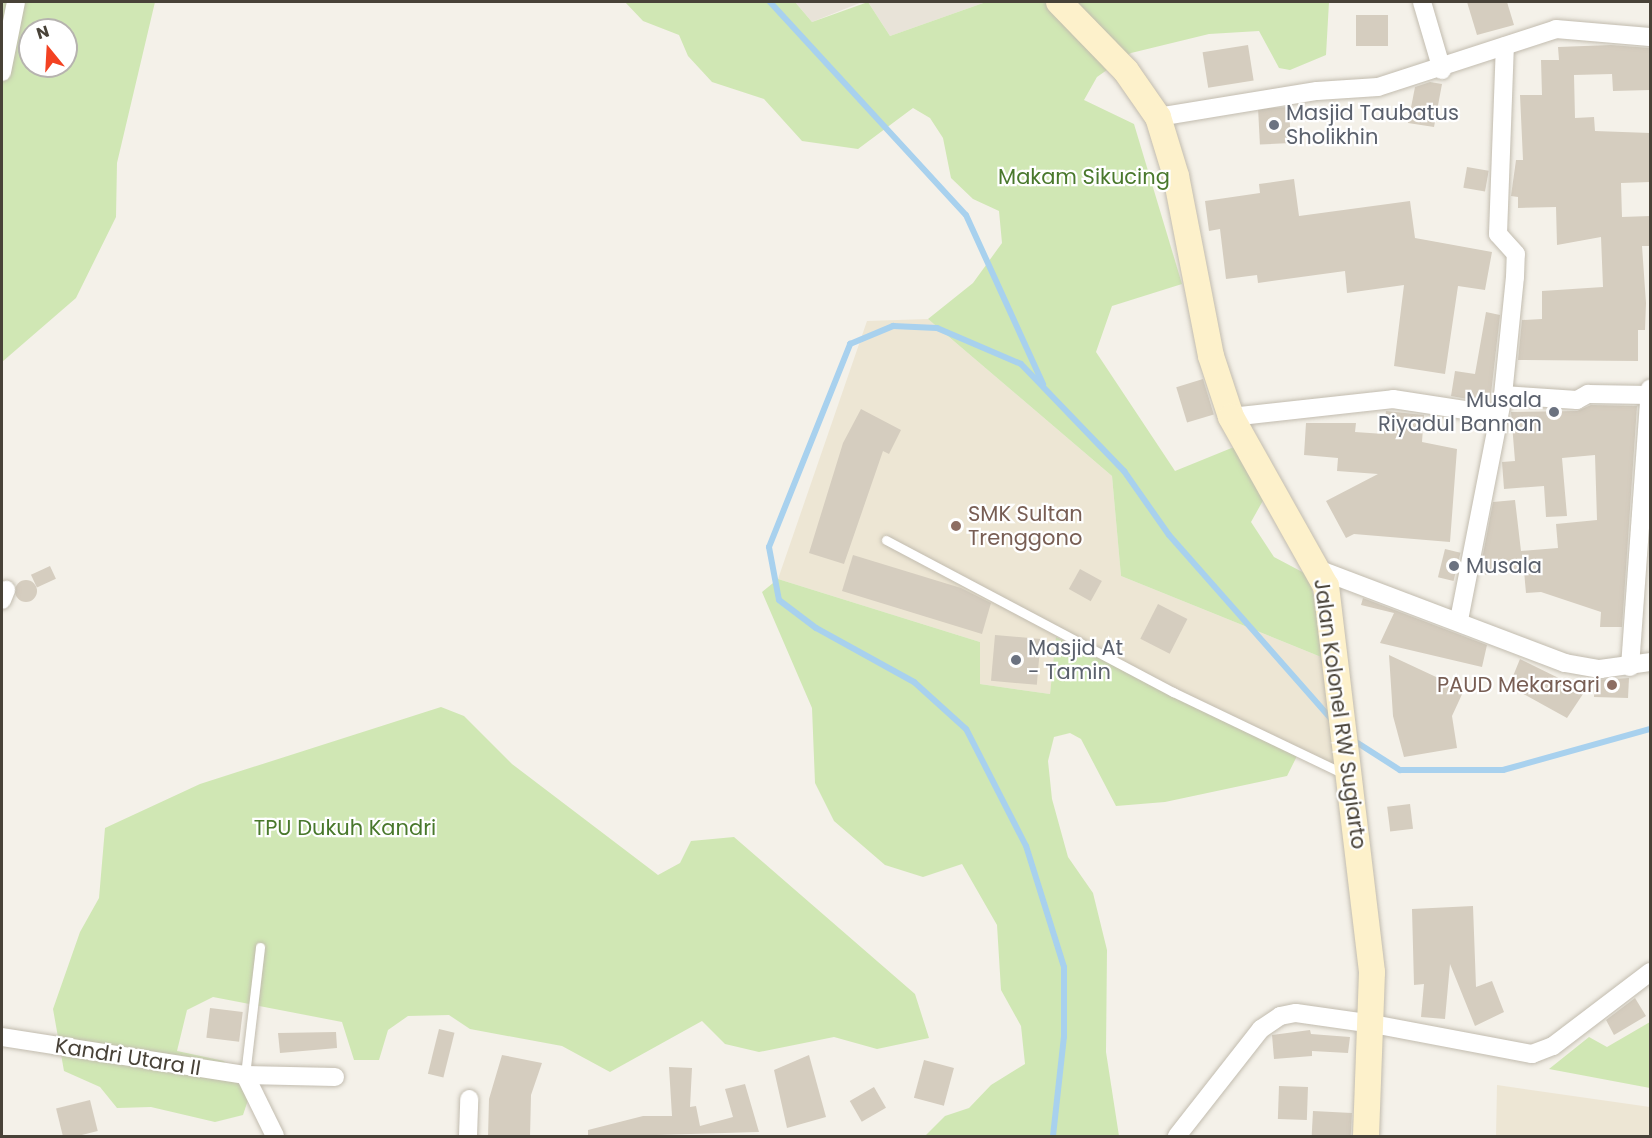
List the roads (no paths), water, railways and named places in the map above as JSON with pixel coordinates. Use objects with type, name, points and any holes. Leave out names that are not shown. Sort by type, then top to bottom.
[{"type":"main road","name":"Jalan Kolonel RW Sugiarto","points":[[1059,2],[1125,71],[1158,117],[1176,176],[1211,357],[1232,417],[1320,570],[1346,731],[1373,1024],[1366,1137]]},
{"type":"street","points":[[2,72],[16,2]]},
{"type":"street","points":[[1422,2],[1442,70]]},
{"type":"street","points":[[1158,117],[1317,91],[1378,87],[1442,70],[1556,29],[1650,38]]},
{"type":"street","points":[[1459,620],[1497,415],[1503,395],[1516,256],[1498,234],[1505,46]]},
{"type":"street","points":[[1630,667],[1650,389]]},
{"type":"street","points":[[1503,395],[1577,400],[1588,394],[1650,395]]},
{"type":"street","points":[[1232,417],[1393,399],[1497,415]]},
{"type":"street","points":[[1320,570],[1459,620],[1565,663],[1630,667],[1650,662]]},
{"type":"street","points":[[1176,1137],[1261,1029],[1280,1016],[1296,1013],[1542,1053],[1650,972]]},
{"type":"street","name":"Kandri Utara II","points":[[2,1037],[247,1079],[335,1077]]},
{"type":"street","points":[[247,1079],[275,1137]]},
{"type":"street","points":[[468,1137],[469,1099]]},
{"type":"lane","points":[[886,540],[1173,692],[1351,778]]},
{"type":"lane","points":[[247,1079],[260,947]]},
{"type":"waterway","points":[[770,2],[966,215],[1043,384]]},
{"type":"waterway","points":[[1053,1136],[1064,1037],[1064,967],[1026,846],[966,729],[914,682],[816,628],[779,600],[769,547],[850,344],[893,326],[937,328],[1021,364],[1124,471],[1169,535],[1335,723]]},
{"type":"waterway","points":[[1353,740],[1400,770],[1503,770],[1650,729]]},
{"type":"place","name":"Masjid Taubatus Sholikhin","points":[[1274,125]]},
{"type":"place","name":"Musala Riyadul Bannan","points":[[1554,412]]},
{"type":"place","name":"SMK Sultan Trenggono","points":[[956,526]]},
{"type":"place","name":"Musala","points":[[1454,566]]},
{"type":"place","name":"Masjid At - Tamin","points":[[1016,660]]},
{"type":"place","name":"PAUD Mekarsari","points":[[1612,685]]},
{"type":"park label","name":"Makam Sikucing","points":[[1084,177]]},
{"type":"park label","name":"TPU Dukuh Kandri","points":[[345,828]]}]
